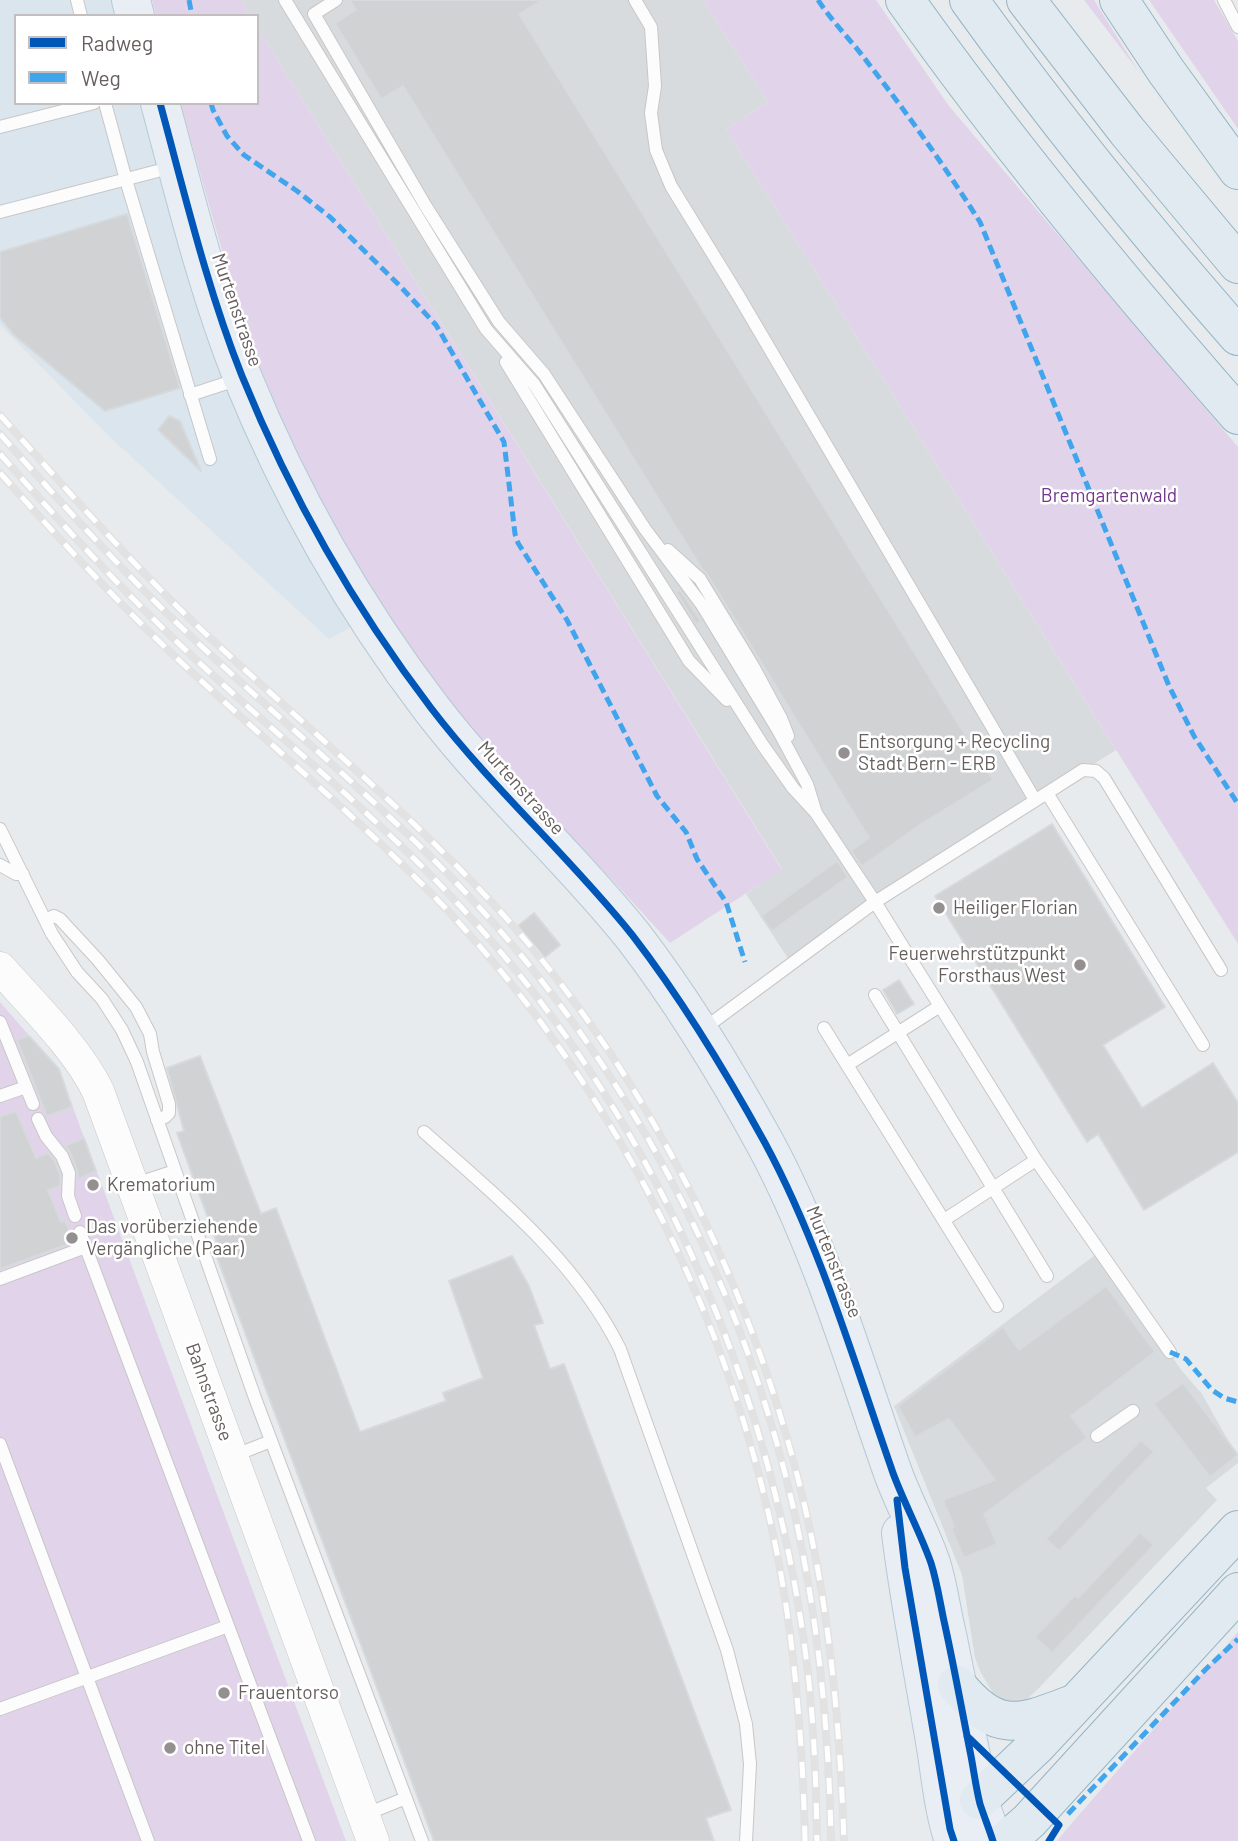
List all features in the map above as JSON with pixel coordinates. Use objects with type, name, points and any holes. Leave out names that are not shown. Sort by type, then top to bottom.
[{"type":"highway","points":[[905,0],[987,113],[1061,206],[1134,296],[1238,415]]},
{"type":"highway","points":[[969,0],[1090,161],[1238,336]]},
{"type":"highway","points":[[1027,0],[1127,131],[1238,264]]},
{"type":"highway","points":[[1119,0],[1184,97],[1238,170]]},
{"type":"highway","points":[[979,1800],[1035,1746],[1238,1530]]},
{"type":"highway","points":[[1006,1841],[1029,1821],[1238,1592]]},
{"type":"highway","points":[[957,1685],[971,1703],[984,1712],[1003,1719],[1033,1719],[1075,1704]]},
{"type":"main road","name":"Murtenstrasse","points":[[161,105],[210,284],[243,378],[316,529],[352,591],[396,659],[468,754],[594,891],[665,980],[720,1064],[768,1148],[798,1213],[859,1368],[894,1476],[931,1565],[979,1800],[993,1841]]},
{"type":"main road","name":"Murtenstrasse","points":[[894,1476],[905,1568],[948,1837]]},
{"type":"main road","name":"Murtenstrasse","points":[[948,1837],[979,1800]]},
{"type":"street","name":"Bahnstrasse","points":[[0,968],[76,1056],[90,1076],[103,1106],[368,1828]]},
{"type":"lane","points":[[285,0],[486,329],[534,384],[747,720],[793,788],[816,813],[875,902],[1036,1160],[1170,1352]]},
{"type":"lane","points":[[336,0],[314,14],[418,193],[499,322],[544,374],[645,528],[702,605],[778,730],[807,784],[816,813]]},
{"type":"lane","points":[[635,0],[651,27],[655,86],[651,113],[656,150],[671,186],[1041,797],[1203,1045]]},
{"type":"lane","points":[[1224,0],[1238,27]]},
{"type":"lane","points":[[0,127],[86,105]]},
{"type":"lane","points":[[106,105],[210,459]]},
{"type":"lane","points":[[0,212],[177,166]]},
{"type":"lane","points":[[190,396],[243,378]]},
{"type":"lane","points":[[699,1032],[875,902],[1083,771],[1091,770],[1100,773],[1222,970]]},
{"type":"lane","points":[[0,829],[52,934],[77,972],[102,999],[122,1030],[137,1062],[271,1441],[422,1841]]},
{"type":"lane","points":[[0,864],[16,874],[23,874]]},
{"type":"lane","points":[[45,920],[54,916],[60,919],[136,1007],[150,1034],[169,1104],[169,1113],[157,1120]]},
{"type":"lane","points":[[875,995],[1047,1276]]},
{"type":"lane","points":[[846,1065],[940,1006]]},
{"type":"lane","points":[[0,1022],[33,1104]]},
{"type":"lane","points":[[824,1028],[997,1306]]},
{"type":"lane","points":[[0,1096],[26,1087]]},
{"type":"lane","points":[[38,1119],[46,1136],[62,1156],[69,1173],[68,1196],[75,1216]]},
{"type":"lane","points":[[424,1132],[499,1199],[549,1249],[591,1300],[620,1349],[731,1662],[746,1724],[750,1764],[746,1841]]},
{"type":"lane","points":[[944,1220],[1036,1160]]},
{"type":"lane","points":[[132,1186],[175,1171]]},
{"type":"lane","points":[[80,1232],[309,1841]]},
{"type":"lane","points":[[0,1279],[86,1248]]},
{"type":"lane","points":[[1097,1436],[1133,1411]]},
{"type":"lane","points":[[233,1456],[271,1441]]},
{"type":"lane","points":[[0,1444],[148,1841]]},
{"type":"lane","points":[[0,1709],[228,1626]]},
{"type":"lane","points":[[368,1828],[406,1798]]},
{"type":"shaded area","points":[[0,0],[127,0],[131,14],[14,14],[14,105],[156,105],[206,287],[360,622],[329,639],[111,438],[0,325]]},
{"type":"shaded area","points":[[241,0],[703,0],[768,102],[726,129],[1116,750],[878,901],[791,963],[746,894],[782,869],[259,30],[259,14],[249,14]]},
{"type":"shaded area","points":[[1099,1252],[1182,1371],[1202,1394],[1238,1458],[1238,1463],[1206,1488],[1217,1500],[1037,1690],[1021,1702],[1007,1702],[993,1693],[975,1658],[962,1575],[894,1406]]},
{"type":"green space","points":[[152,0],[241,0],[249,14],[156,14]]},
{"type":"green space","name":"Bremgartenwald","points":[[703,0],[876,0],[949,106],[1238,447],[1238,944],[726,129],[768,102]]},
{"type":"green space","points":[[1084,0],[1094,0],[1139,72]]},
{"type":"green space","points":[[1149,0],[1214,0],[1238,41],[1238,129]]},
{"type":"green space","points":[[259,30],[782,870],[670,943],[494,757],[428,675],[360,571],[313,488],[253,351],[181,105],[259,105]]},
{"type":"green space","points":[[0,1002],[59,1070],[346,1841],[0,1841]]},
{"type":"green space","points":[[1238,1632],[1238,1841],[1057,1841],[1065,1831]]},
{"type":"building","points":[[350,0],[543,0],[519,14],[993,780],[921,824],[862,866],[851,851],[869,838],[403,86],[381,99],[335,23],[356,10]]},
{"type":"building","points":[[127,214],[180,388],[105,411],[14,335],[0,318],[0,252]]},
{"type":"building","points":[[169,416],[180,421],[201,471],[158,430]]},
{"type":"building","points":[[680,590],[701,621],[696,624],[676,592]]},
{"type":"building","points":[[1052,824],[1165,1007],[1103,1045],[1142,1108],[1213,1063],[1238,1103],[1238,1152],[1144,1210],[1098,1134],[1087,1142],[935,896]]},
{"type":"building","points":[[837,861],[848,877],[772,931],[761,916]]},
{"type":"building","points":[[534,913],[560,945],[544,958],[518,926]]},
{"type":"building","points":[[899,980],[914,1004],[897,1014],[883,990]]},
{"type":"building","points":[[29,1036],[59,1069],[72,1107],[47,1116],[17,1040]]},
{"type":"building","points":[[200,1056],[261,1214],[276,1208],[360,1432],[446,1401],[443,1393],[483,1378],[449,1281],[512,1256],[529,1286],[543,1323],[534,1325],[550,1369],[564,1364],[731,1810],[706,1818],[714,1841],[434,1841],[212,1244],[217,1243],[177,1133],[184,1131],[167,1068]]},
{"type":"building","points":[[16,1111],[36,1158],[48,1153],[54,1160],[60,1175],[60,1186],[48,1190],[61,1222],[65,1220],[74,1242],[0,1269],[0,1117]]},
{"type":"building","points":[[84,1138],[96,1171],[78,1179],[70,1152],[65,1146]]},
{"type":"building","points":[[1106,1286],[1155,1352],[1071,1416],[1087,1438],[984,1514],[997,1544],[964,1558],[943,1500],[995,1480],[949,1419],[915,1437],[898,1406],[1003,1327],[1019,1350]]},
{"type":"building","points":[[1183,1383],[1238,1455],[1210,1477],[1154,1404]]},
{"type":"building","points":[[1141,1440],[1154,1452],[1059,1551],[1046,1539]]},
{"type":"building","points":[[1140,1532],[1154,1545],[1052,1653],[1035,1637],[1075,1595],[1078,1598]]},
{"type":"railway","points":[[0,415],[101,527],[180,609],[399,809],[473,882],[561,984],[610,1052],[654,1124],[694,1199],[730,1277],[761,1356],[786,1436],[807,1516],[828,1637],[837,1718],[844,1841]]},
{"type":"railway","points":[[0,434],[97,541],[173,619],[369,798],[467,894],[526,961],[580,1032],[629,1107],[674,1185],[713,1266],[746,1349],[774,1434],[796,1520],[817,1640],[828,1760],[831,1841]]},
{"type":"railway","points":[[0,454],[141,607],[362,809],[461,907],[529,987],[590,1072],[645,1162],[692,1255],[731,1352],[764,1452],[789,1553],[806,1657],[814,1749],[817,1841]]},
{"type":"railway","points":[[0,473],[135,618],[352,817],[449,912],[510,982],[566,1057],[616,1135],[661,1217],[700,1302],[733,1389],[760,1478],[780,1569],[790,1637],[800,1739],[805,1841]]},
{"type":"marked path","points":[[189,0],[192,14]]},
{"type":"marked path","points":[[818,0],[912,121],[980,222],[1169,686],[1194,736],[1238,804]]},
{"type":"marked path","points":[[212,105],[227,136],[244,155],[330,217],[436,325],[504,442],[518,543],[567,620],[657,796],[686,832],[697,859],[726,902],[745,962]]},
{"type":"marked path","points":[[1170,1352],[1186,1359],[1212,1390],[1224,1398],[1238,1402]]},
{"type":"marked path","points":[[1068,1814],[1238,1639]]},
{"type":"cycle path","points":[[161,105],[197,241],[229,343],[281,463],[350,590],[403,670],[455,738],[584,878],[633,936],[719,1063],[785,1182],[820,1264],[893,1473],[931,1563],[980,1804],[993,1841]]},
{"type":"cycle path","points":[[897,1500],[905,1568],[954,1841]]},
{"type":"cycle path","points":[[967,1736],[1059,1825],[1049,1841]]},
{"type":"place","name":"Entsorgung + Recycling Stadt Bern - ERB","points":[[844,753]]},
{"type":"place","name":"Heiliger Florian","points":[[939,908]]},
{"type":"place","name":"Feuerwehrstützpunkt Forsthaus West","points":[[1080,965]]},
{"type":"place","name":"Krematorium","points":[[93,1185]]},
{"type":"place","name":"Das vorüberziehende Vergängliche (Paar)","points":[[72,1238]]},
{"type":"place","name":"Frauentorso","points":[[224,1693]]},
{"type":"place","name":"ohne Titel","points":[[170,1748]]}]
